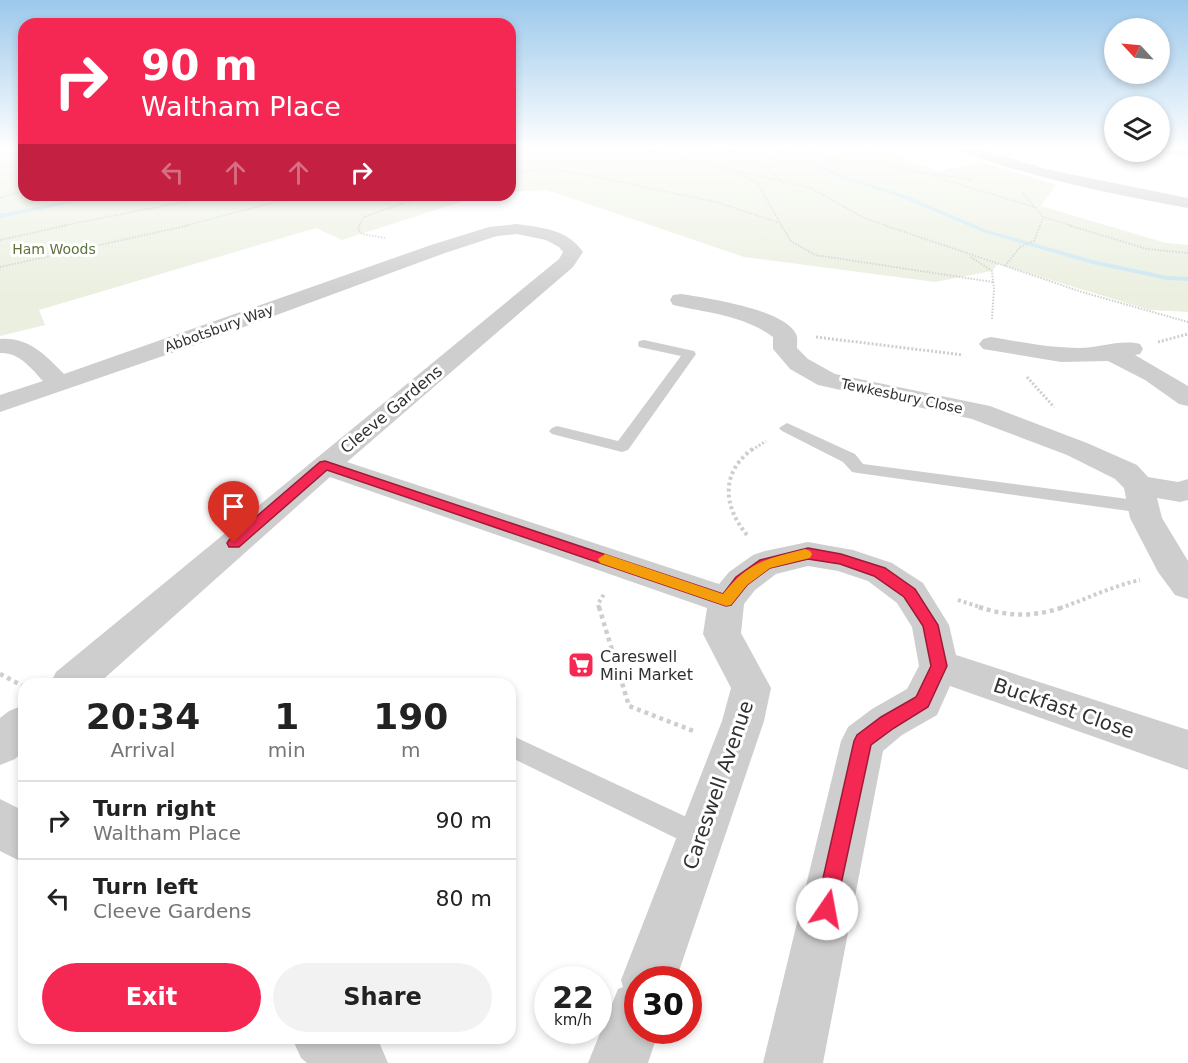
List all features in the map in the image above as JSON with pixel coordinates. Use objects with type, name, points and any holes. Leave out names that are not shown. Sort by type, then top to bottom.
[{"type":"street","points":[[1164,198],[1188,202]]},
{"type":"street","name":"Cleeve Gardens","points":[[77,678],[566,262],[573,252],[566,243],[551,235],[517,229],[495,231],[438,249]]},
{"type":"street","name":"Abbotsbury Way","points":[[0,404],[438,249]]},
{"type":"street","points":[[681,300],[746,313],[774,325],[785,335]]},
{"type":"street","name":"Tewkesbury Close","points":[[785,335],[784,348],[799,364],[827,380],[980,412],[1077,449],[1126,472],[1141,496],[1146,518],[1170,563],[1188,586]]},
{"type":"street","points":[[0,346],[10,344],[25,350],[60,384]]},
{"type":"street","points":[[991,344],[1043,353],[1096,356],[1123,352],[1188,398]]},
{"type":"street","points":[[325,465],[726,600],[741,581],[765,564],[808,554],[841,559],[880,572],[910,593],[930,625],[939,666],[922,702],[888,722],[863,741],[793,1063]]},
{"type":"street","name":"Tewkesbury Close","points":[[1141,496],[1188,489]]},
{"type":"street","name":"Careswell Avenue","points":[[653,966],[743,722],[751,688],[723,634],[726,600]]},
{"type":"street","name":"Buckfast Close","points":[[939,666],[1188,750]]},
{"type":"street","points":[[0,745],[18,729]]},
{"type":"street","points":[[0,823],[18,835]]},
{"type":"street","points":[[330,1044],[358,1063]]},
{"type":"street","points":[[618,1063],[625,1044]]},
{"type":"lane","points":[[557,430],[622,447],[688,354],[644,344]]},
{"type":"lane","points":[[787,428],[849,458],[858,468],[1141,496]]},
{"type":"lane","points":[[516,748],[701,837]]},
{"type":"path","points":[[695,198],[716,202],[780,223]]},
{"type":"path","points":[[765,198],[792,242],[815,255],[993,282]]},
{"type":"path","points":[[828,198],[864,218],[965,253],[1082,292],[1188,322]]},
{"type":"path","points":[[1003,198],[1034,207]]},
{"type":"path","points":[[1027,198],[1042,217],[1147,249],[1188,253]]},
{"type":"path","points":[[0,240],[187,201]]},
{"type":"path","points":[[0,267],[159,233],[279,201]]},
{"type":"path","points":[[390,239],[362,234],[358,229],[364,217],[410,201]]},
{"type":"path","points":[[1005,266],[1020,247],[1034,242],[1042,217]]},
{"type":"path","points":[[785,335],[979,357],[991,344],[992,272],[965,253]]},
{"type":"path","points":[[991,344],[1040,389],[1061,416],[1077,449]]},
{"type":"path","points":[[777,561],[744,533],[730,506],[729,480],[735,465],[755,448],[787,428]]},
{"type":"path","points":[[622,565],[598,604],[629,706],[654,715]]},
{"type":"path","points":[[910,593],[939,594],[995,612],[1039,615],[1090,598],[1118,585],[1140,580],[1188,586]]},
{"type":"path","points":[[0,674],[18,684]]},
{"type":"green space","name":"Ham Woods","points":[[0,198],[18,198],[18,201],[463,201],[342,240],[316,228],[39,310],[45,325],[0,336]]},
{"type":"green space","points":[[569,198],[1047,198],[1041,206],[1166,243],[1188,245],[1188,312],[1150,310],[998,264],[992,271],[935,282],[744,257]]},
{"type":"waterway","points":[[906,198],[985,231],[1092,262],[1167,278],[1188,279]]},
{"type":"waterway","points":[[0,216],[76,201]]},
{"type":"slow traffic","points":[[605,559],[726,600],[741,581],[765,564],[805,554]]},
{"type":"place","name":"Careswell Mini Market","points":[[581,665]]},
{"type":"route","points":[[234,543],[325,465],[726,600],[741,581],[765,564],[808,554],[841,559],[880,572],[910,593],[930,625],[939,666],[922,702],[888,722],[863,741],[827,909]]}]
